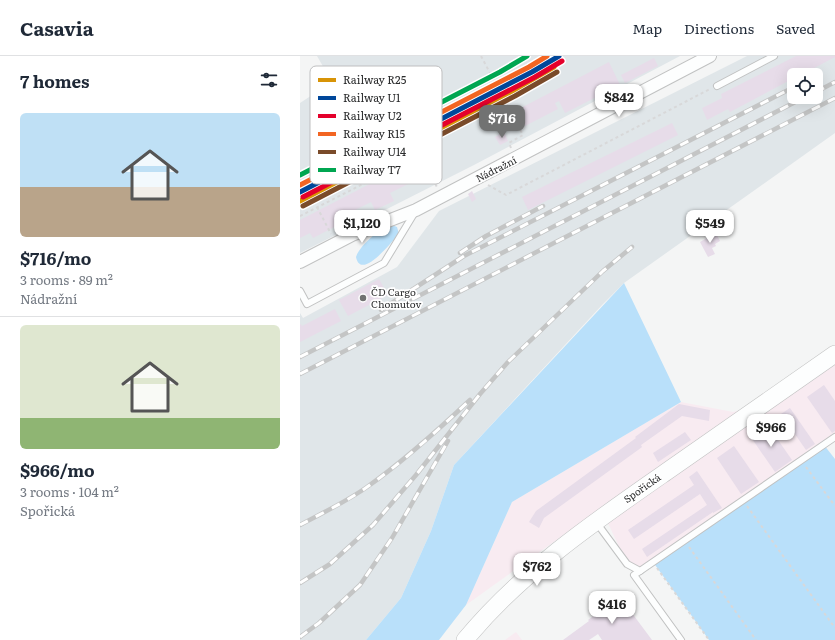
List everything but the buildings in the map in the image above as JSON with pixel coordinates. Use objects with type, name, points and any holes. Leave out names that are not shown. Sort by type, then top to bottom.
[{"type":"street","name":"Nádražní","points":[[300,262],[352,235],[416,210],[710,56]]},
{"type":"street","name":"Spořická","points":[[465,640],[496,604],[553,554],[595,521],[835,354]]},
{"type":"lane","points":[[717,86],[774,56]]},
{"type":"lane","points":[[300,291],[307,304],[384,264],[416,210]]},
{"type":"lane","points":[[681,640],[634,575],[835,437]]},
{"type":"lane","points":[[595,521],[627,564],[640,571]]},
{"type":"path","points":[[481,56],[523,136],[509,143]]},
{"type":"path","points":[[476,179],[506,195],[717,86]]},
{"type":"path","points":[[300,216],[362,184]]},
{"type":"path","points":[[435,184],[442,196]]},
{"type":"path","points":[[317,207],[336,244]]},
{"type":"path","points":[[802,460],[835,506]]},
{"type":"path","points":[[742,501],[835,628]]},
{"type":"path","points":[[684,541],[756,640]]},
{"type":"path","points":[[653,562],[709,640]]},
{"type":"shaded area","points":[[317,56],[680,56],[442,181],[442,66],[323,66]]},
{"type":"shaded area","points":[[747,56],[835,56],[835,133],[624,283],[602,305],[454,465],[431,531],[401,598],[366,640],[300,640],[300,313],[303,318],[397,267],[439,211]]},
{"type":"shaded area","points":[[310,96],[310,184],[436,184],[300,253],[300,103]]},
{"type":"shaded area","points":[[390,224],[397,227],[399,234],[377,257],[364,265],[359,263],[356,257],[361,248],[375,234]]},
{"type":"shaded area","points":[[624,283],[681,402],[512,502],[466,605],[439,640],[366,640],[401,598],[431,531],[454,465]]},
{"type":"shaded area","points":[[835,365],[835,438],[640,571],[627,564],[601,508],[466,605],[512,502],[681,402],[733,412],[782,398]]},
{"type":"shaded area","points":[[824,445],[835,459],[835,640],[709,640],[653,562]]},
{"type":"shaded area","points":[[516,632],[522,640],[505,640]]},
{"type":"railway","points":[[823,88],[835,82]]},
{"type":"railway","points":[[381,310],[464,256],[787,91]]},
{"type":"railway","points":[[300,374],[835,98]]},
{"type":"railway","points":[[300,357],[791,104]]},
{"type":"railway","points":[[460,253],[486,236],[543,206]]},
{"type":"railway","points":[[300,583],[330,564],[373,525],[416,475],[480,394],[508,362],[603,271],[632,247]]},
{"type":"railway","points":[[300,525],[351,498],[381,477],[420,445],[470,400]]},
{"type":"railway","points":[[300,637],[319,623],[360,585],[392,538],[448,441]]},
{"type":"rail line","name":"T7","points":[[442,102],[500,72],[527,56]]},
{"type":"rail line","name":"R15","points":[[442,112],[529,67],[547,56]]},
{"type":"rail line","name":"U1","points":[[442,119],[532,72],[559,56]]},
{"type":"rail line","name":"U2","points":[[442,125],[535,77],[562,61]]},
{"type":"rail line","name":"R25","points":[[442,127],[512,91],[554,67]]},
{"type":"rail line","name":"U14","points":[[442,134],[515,96],[557,72]]},
{"type":"rail line","name":"T7","points":[[300,175],[310,170]]},
{"type":"rail line","name":"R15","points":[[300,185],[310,180]]},
{"type":"rail line","name":"U1","points":[[300,192],[315,184]]},
{"type":"rail line","name":"U2","points":[[303,197],[328,184]]},
{"type":"rail line","name":"R25","points":[[300,201],[333,184]]},
{"type":"rail line","name":"U14","points":[[303,206],[345,184]]},
{"type":"place","name":"ČD Cargo Chomutov","points":[[363,298]]}]
